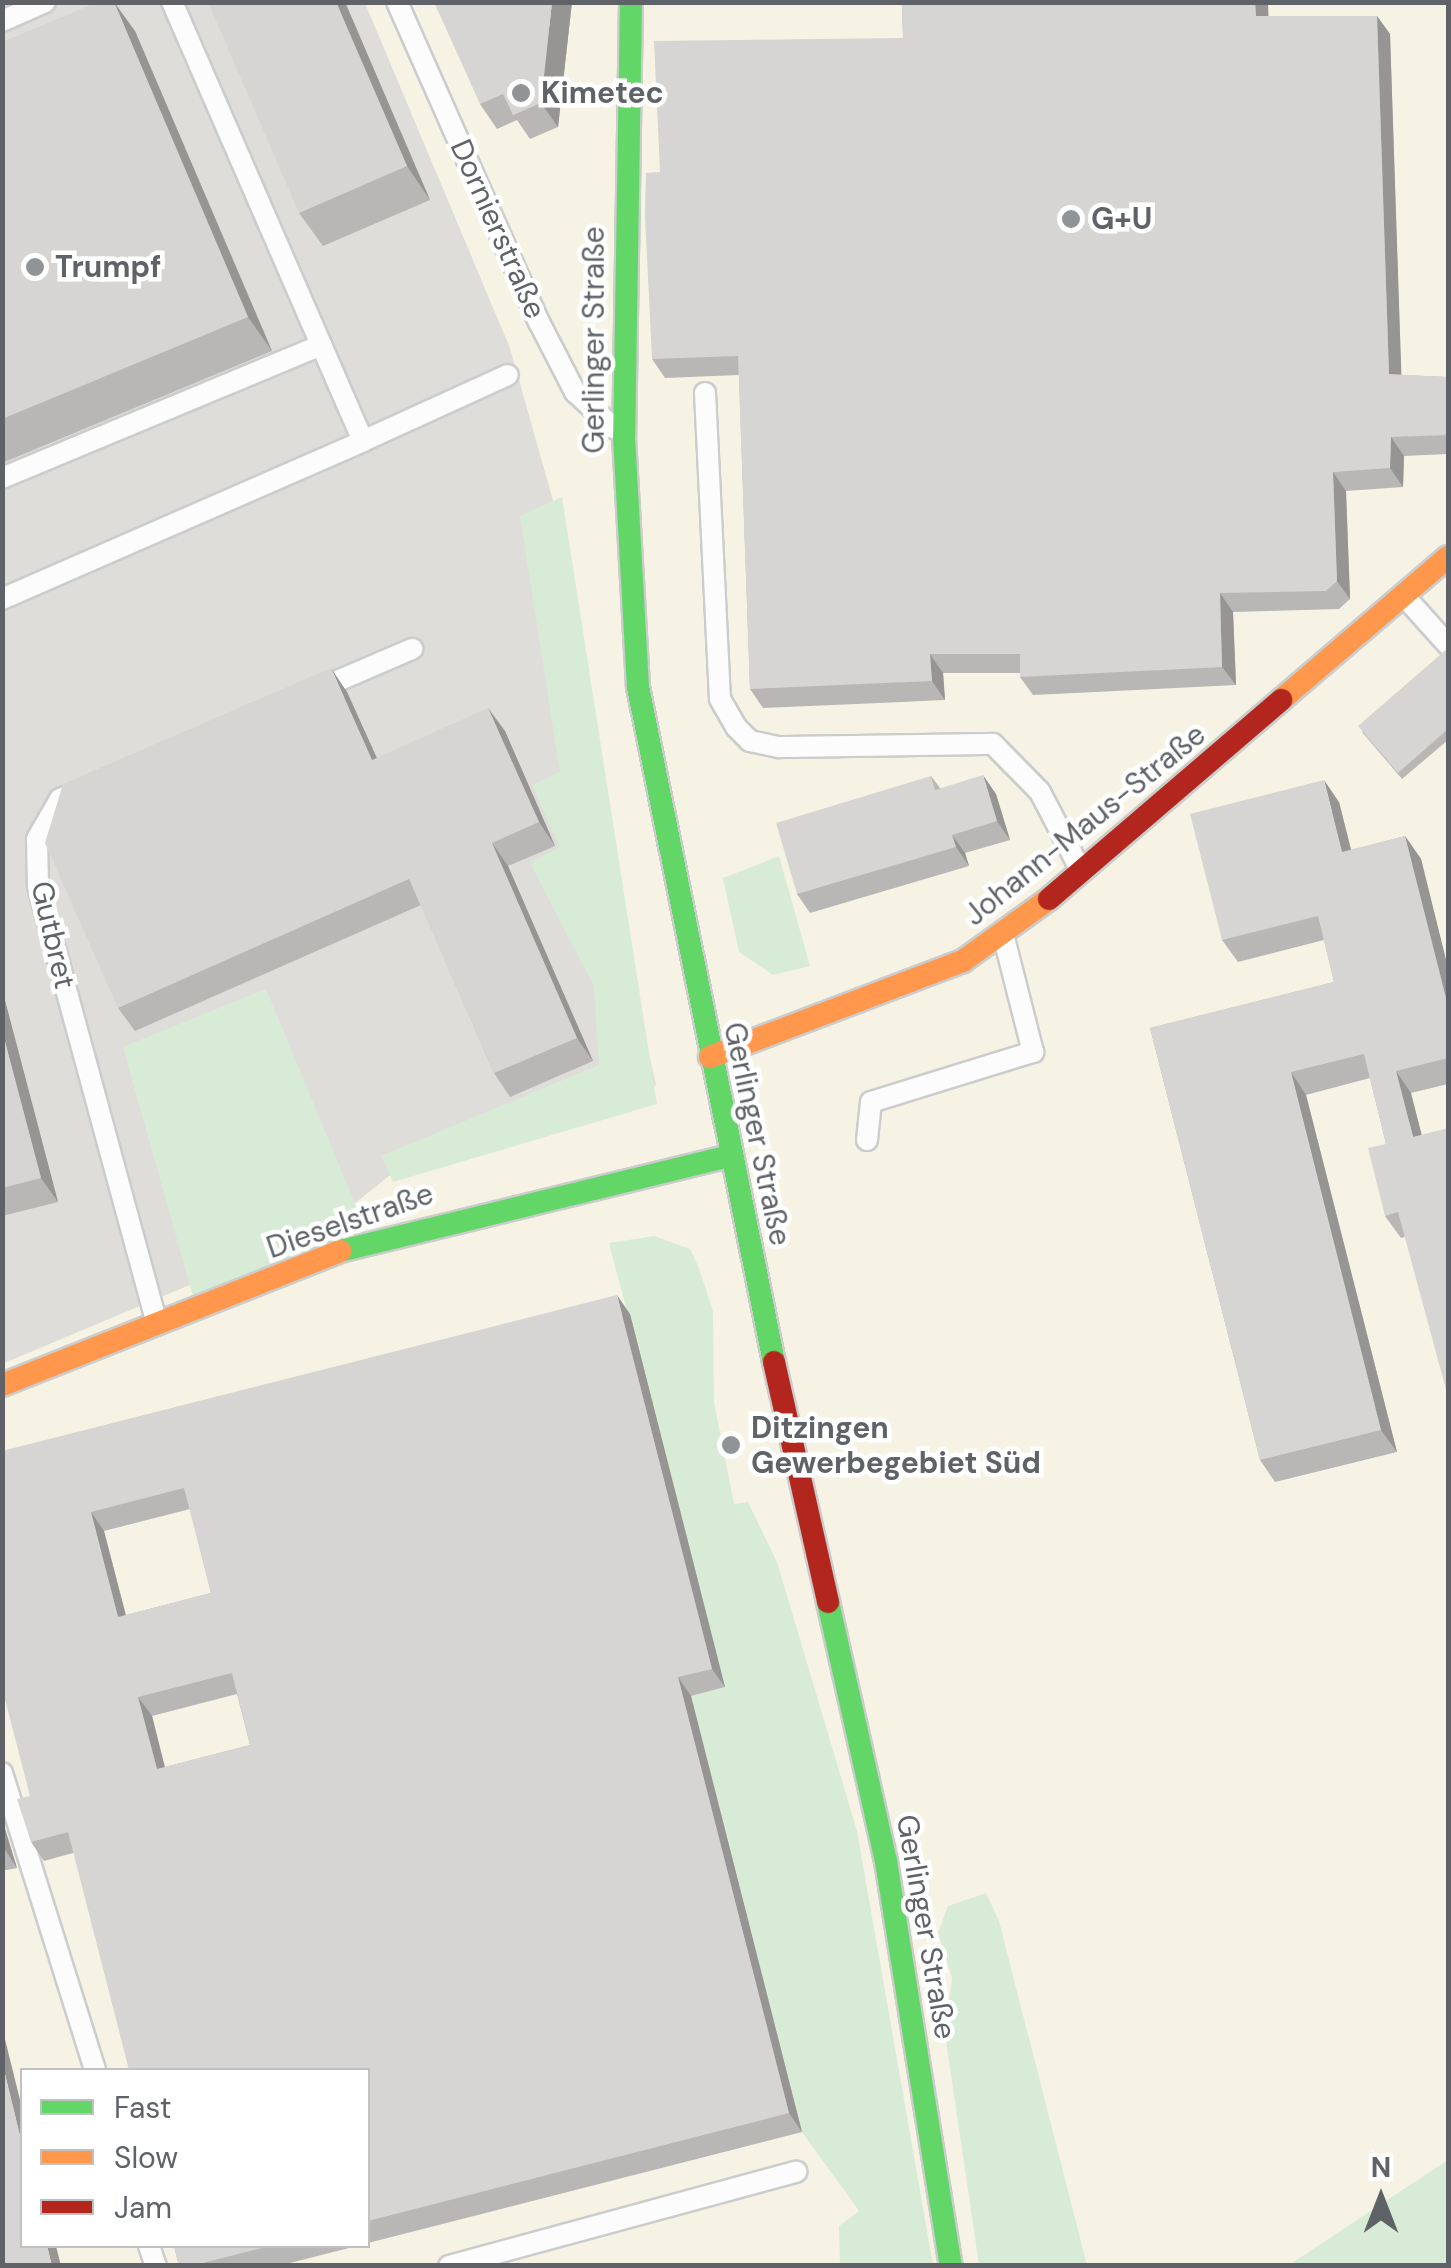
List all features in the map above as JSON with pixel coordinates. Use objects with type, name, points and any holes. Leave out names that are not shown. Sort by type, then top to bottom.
[{"type":"main road","name":"Gerlinger Straße","points":[[631,2],[624,437],[638,687],[730,1156],[886,1861],[951,2266]]},
{"type":"main road","name":"Johann-Maus-Straße","points":[[710,1057],[874,1000],[1002,932],[1081,871],[1448,557]]},
{"type":"main road","name":"Dieselstraße","points":[[2,1385],[158,1328],[351,1247],[730,1156]]},
{"type":"lane","points":[[2,22],[45,2]]},
{"type":"lane","points":[[172,2],[362,440]]},
{"type":"lane","name":"Dornierstraße","points":[[397,2],[538,322],[576,392],[624,437]]},
{"type":"lane","points":[[2,478],[322,345]]},
{"type":"lane","points":[[2,599],[508,375]]},
{"type":"lane","points":[[705,394],[720,699],[736,728],[750,742],[780,747],[993,744],[1040,792],[1081,871]]},
{"type":"lane","points":[[1404,596],[1448,645]]},
{"type":"lane","points":[[289,702],[412,649]]},
{"type":"lane","name":"Gutbret","points":[[95,784],[60,799],[36,839],[38,886],[158,1328]]},
{"type":"lane","points":[[867,1140],[871,1102],[1033,1052],[1002,932]]},
{"type":"lane","points":[[2,1773],[94,2068]]},
{"type":"lane","points":[[449,2266],[796,2172]]},
{"type":"shaded area","points":[[2,3],[365,3],[510,348],[556,511],[582,757],[656,1085],[389,1176],[323,1229],[2,1364]]},
{"type":"shaded area","points":[[3,3],[1448,3],[1448,2160],[1289,2265],[3,2266]]},
{"type":"green space","points":[[562,497],[657,1104],[393,1182],[381,1156],[599,1065],[594,986],[530,863],[560,847],[532,785],[560,772],[520,516]]},
{"type":"green space","points":[[779,856],[810,966],[773,975],[739,952],[723,878]]},
{"type":"green space","points":[[266,989],[363,1223],[194,1300],[123,1047]]},
{"type":"green space","points":[[654,1236],[690,1249],[699,1268],[713,1311],[714,1402],[734,1504],[748,1502],[777,1562],[857,1831],[933,2265],[840,2265],[839,2226],[859,2211],[802,2132],[691,1696],[725,1687],[609,1243]]},
{"type":"green space","points":[[986,1893],[999,1921],[1087,2265],[979,2265],[945,2034],[952,1978],[938,1933],[948,1906]]},
{"type":"green space","points":[[1448,2160],[1448,2265],[1289,2265]]},
{"type":"building","points":[[98,2],[114,2],[248,317],[2,419],[2,42]]},
{"type":"building","points":[[208,2],[336,2],[407,166],[299,213]]},
{"type":"building","name":"Kimetec","points":[[434,2],[552,2],[541,103],[513,115],[503,94],[480,104]]},
{"type":"building","name":"G+U","points":[[902,2],[1255,2],[1256,16],[1377,16],[1389,374],[1447,377],[1448,435],[1391,437],[1390,468],[1333,472],[1337,581],[1326,591],[1220,593],[1222,667],[1020,677],[1020,654],[930,654],[932,681],[750,689],[738,356],[652,359],[645,216],[646,173],[660,172],[654,41],[903,38]]},
{"type":"building","points":[[1448,648],[1448,729],[1398,773],[1358,726]]},
{"type":"building","points":[[331,668],[372,760],[488,708],[539,822],[492,843],[577,1038],[494,1073],[409,879],[118,1008],[45,843],[63,784]]},
{"type":"building","points":[[983,775],[997,821],[952,835],[956,847],[797,894],[776,823],[931,776],[935,790]]},
{"type":"building","points":[[1324,780],[1342,852],[1405,836],[1448,1006],[1448,1058],[1396,1071],[1413,1137],[1448,1128],[1448,1397],[1398,1212],[1385,1216],[1368,1148],[1386,1144],[1364,1054],[1291,1072],[1381,1430],[1260,1460],[1150,1028],[1334,982],[1318,916],[1222,940],[1190,814]]},
{"type":"building","points":[[2,1030],[41,1178],[2,1188]]},
{"type":"building","points":[[617,1295],[712,1669],[678,1677],[789,2113],[370,2220],[370,2068],[128,2068],[68,1832],[31,1842],[17,1799],[30,1796],[2,1688],[2,1451]],"holes":[[[184,1488],[211,1593],[118,1617],[91,1512]],[[232,1673],[250,1745],[157,1769],[138,1697]]]},
{"type":"building","points":[[2,2062],[20,2136],[20,2248],[48,2248],[52,2266],[2,2266]]},
{"type":"building","points":[[174,2248],[262,2248],[191,2266],[179,2266]]},
{"type":"traffic: fast","points":[[631,2],[624,437],[638,687],[774,1362]]},
{"type":"traffic: fast","points":[[340,1251],[730,1156]]},
{"type":"traffic: fast","points":[[828,1602],[886,1861],[951,2266]]},
{"type":"traffic: slow","points":[[1281,700],[1448,557]]},
{"type":"traffic: slow","points":[[710,1057],[963,961],[1049,899]]},
{"type":"traffic: slow","points":[[2,1385],[340,1251]]},
{"type":"traffic: jam","points":[[1049,899],[1281,700]]},
{"type":"traffic: jam","points":[[774,1362],[828,1602]]},
{"type":"place","name":"Kimetec","points":[[521,93]]},
{"type":"place","name":"G+U","points":[[1071,219]]},
{"type":"place","name":"Trumpf","points":[[35,267]]},
{"type":"place","name":"Ditzingen Gewerbegebiet Süd","points":[[731,1445]]}]
